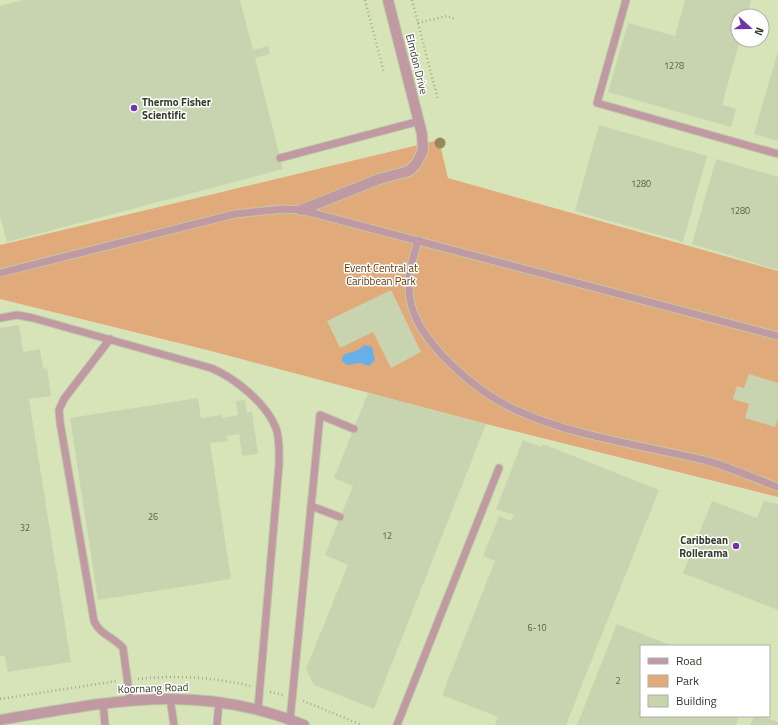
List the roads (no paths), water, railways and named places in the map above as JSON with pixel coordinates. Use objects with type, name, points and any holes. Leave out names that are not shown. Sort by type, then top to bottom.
[{"type":"street","name":"Elmdon Drive","points":[[300,210],[379,179],[409,171],[416,164],[423,151],[420,121],[388,0]]},
{"type":"street","name":"Koornang Road","points":[[0,720],[103,702],[130,699],[170,698],[219,701],[258,709],[304,725]]},
{"type":"lane","points":[[626,0],[597,103],[778,154]]},
{"type":"lane","points":[[280,158],[420,121]]},
{"type":"lane","points":[[0,272],[235,214],[283,209],[300,210],[778,336]]},
{"type":"lane","points":[[418,240],[410,269],[409,288],[413,312],[428,340],[456,369],[498,400],[518,411],[548,423],[738,470],[778,487]]},
{"type":"lane","points":[[0,318],[17,315],[25,316],[196,363],[224,374],[253,397],[276,428],[279,447],[279,465],[258,709]]},
{"type":"lane","points":[[110,339],[64,399],[59,410],[94,621],[101,632],[119,643],[123,648],[130,699]]},
{"type":"lane","points":[[290,720],[320,415],[354,429]]},
{"type":"lane","points":[[397,725],[499,468]]},
{"type":"lane","points":[[311,506],[340,517]]},
{"type":"lane","points":[[170,698],[174,725]]},
{"type":"lane","points":[[217,725],[219,701]]},
{"type":"lane","points":[[103,702],[105,725]]},
{"type":"water","points":[[365,345],[372,347],[375,360],[369,366],[360,363],[347,365],[342,361],[345,354],[356,351]]},
{"type":"place","name":"Thermo Fisher Scientific","points":[[134,108]]},
{"type":"place","name":"Caribbean Rollerama","points":[[736,546]]},
{"type":"park label","name":"Event Central at Caribbean Park","points":[[381,274]]}]
